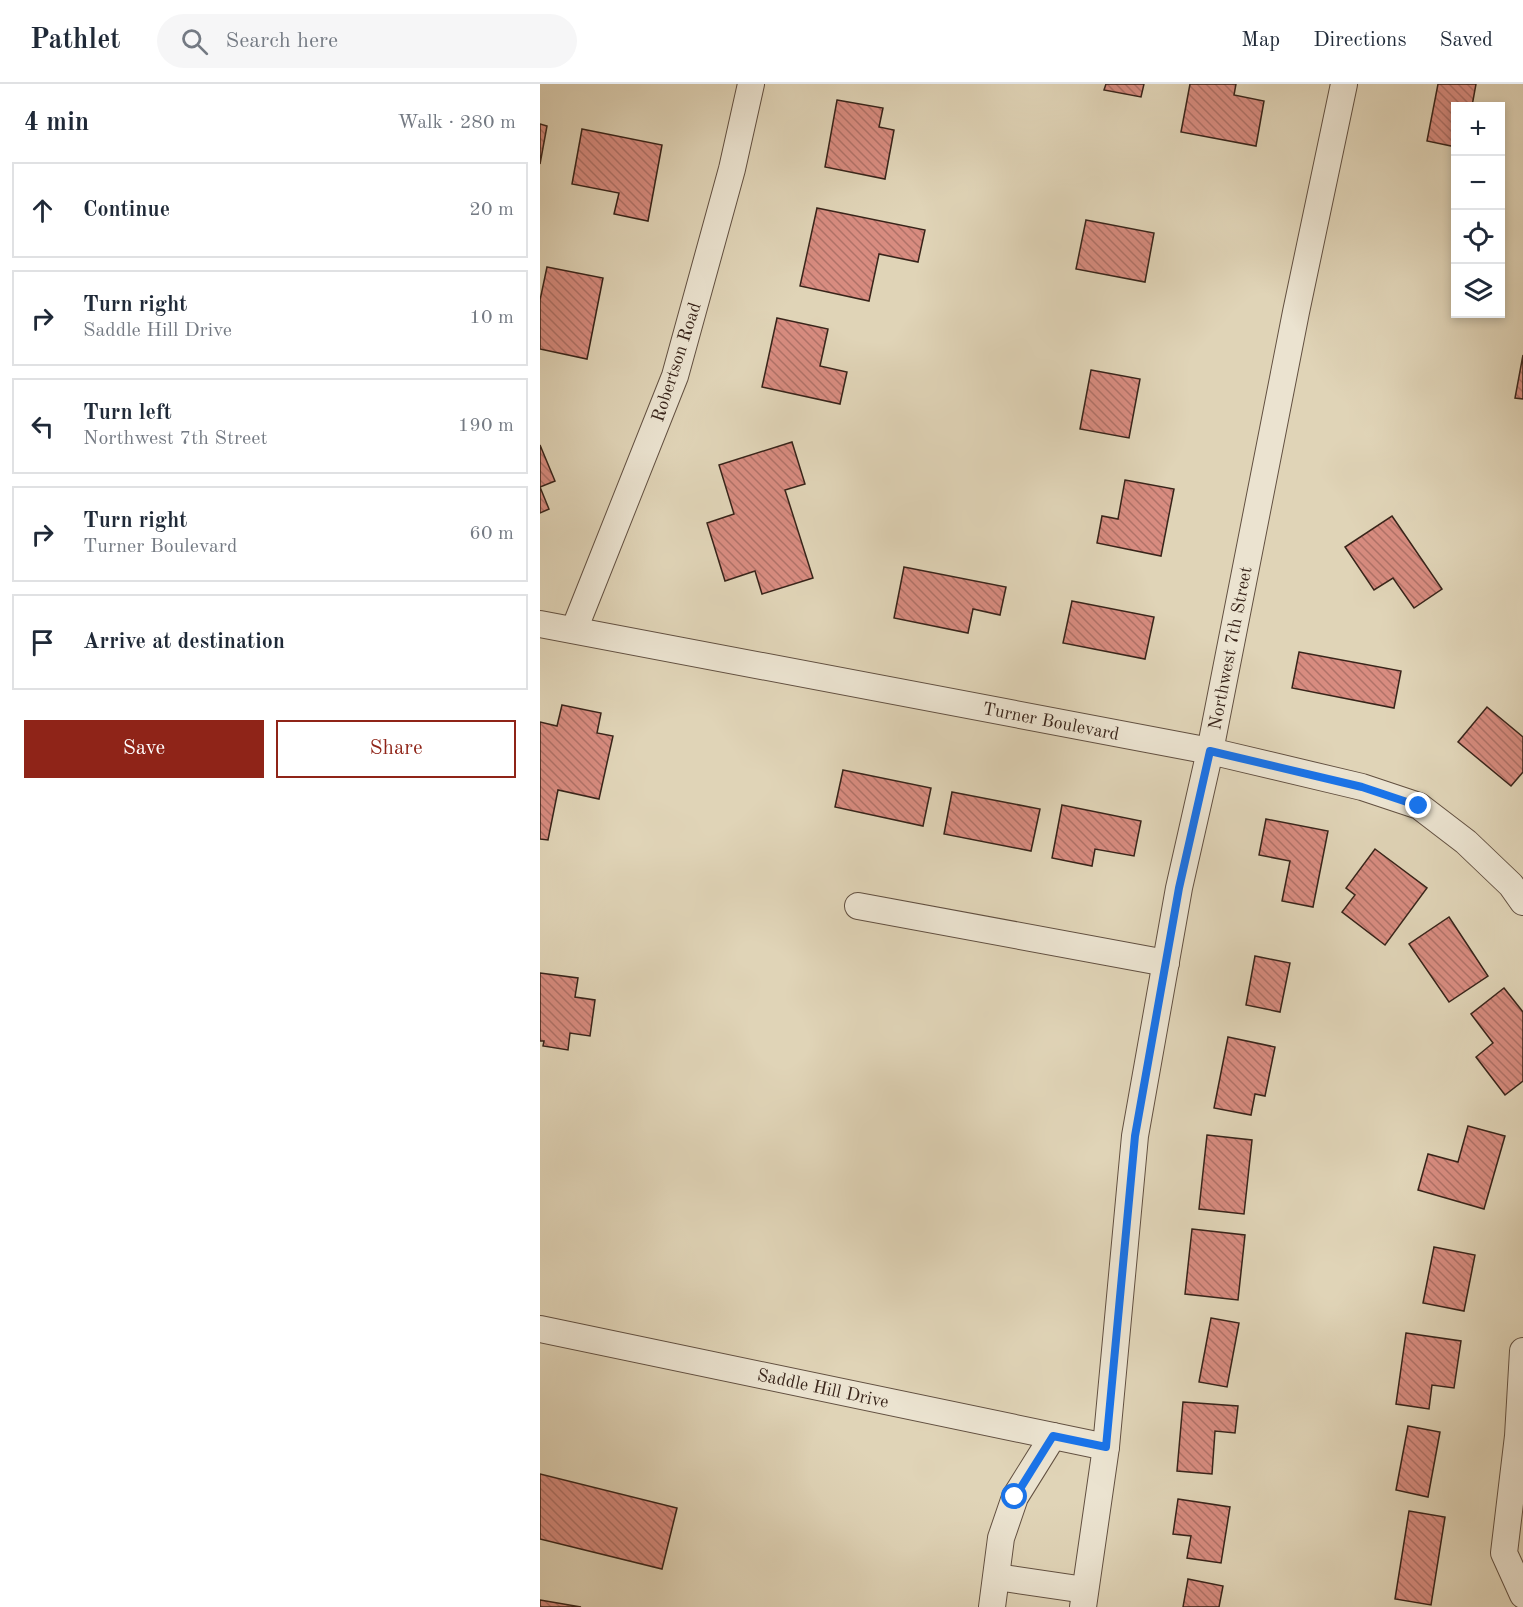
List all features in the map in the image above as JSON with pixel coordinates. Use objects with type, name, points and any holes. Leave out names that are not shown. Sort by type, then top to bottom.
[{"type":"street","name":"Robertson Road","points":[[574,630],[675,376],[732,169],[751,84]]},
{"type":"street","name":"Northwest 7th Street","points":[[1084,1599],[1106,1447],[1135,1136],[1179,888],[1210,751],[1296,312],[1344,84]]},
{"type":"street","name":"Turner Boulevard","points":[[540,624],[1210,751],[1362,787],[1419,806],[1466,842],[1511,885],[1523,902]]},
{"type":"street","points":[[858,906],[1166,963]]},
{"type":"street","name":"Saddle Hill Drive","points":[[540,1329],[1106,1447]]},
{"type":"street","points":[[1523,1351],[1518,1436],[1504,1553],[1523,1595]]},
{"type":"street","points":[[992,1607],[1001,1538],[1015,1497],[1053,1436]]},
{"type":"street","points":[[997,1577],[1084,1599]]},
{"type":"building","points":[[1106,84],[1144,84],[1141,97],[1104,90]]},
{"type":"building","points":[[1190,84],[1236,84],[1234,95],[1264,101],[1256,146],[1181,132]]},
{"type":"building","points":[[1438,84],[1476,84],[1473,102],[1451,102],[1451,146],[1427,141]]},
{"type":"building","points":[[837,100],[883,108],[879,127],[894,130],[885,179],[825,167]]},
{"type":"building","points":[[540,124],[547,126],[540,164]]},
{"type":"building","points":[[582,129],[662,145],[648,221],[614,214],[619,193],[572,184]]},
{"type":"building","points":[[817,208],[925,230],[918,262],[879,254],[869,301],[800,286]]},
{"type":"building","points":[[1086,220],[1154,233],[1145,282],[1076,269]]},
{"type":"building","points":[[547,267],[603,278],[587,359],[540,349],[540,300]]},
{"type":"building","points":[[777,318],[828,329],[820,366],[847,372],[840,404],[762,387]]},
{"type":"building","points":[[1523,355],[1523,399],[1515,398]]},
{"type":"building","points":[[1091,370],[1140,379],[1129,438],[1080,429]]},
{"type":"building","points":[[792,442],[805,484],[785,490],[813,578],[762,594],[755,571],[725,581],[707,523],[734,514],[719,465]]},
{"type":"building","points":[[540,445],[555,481],[540,487]]},
{"type":"building","points":[[1125,480],[1174,489],[1161,556],[1097,543],[1102,516],[1118,519]]},
{"type":"building","points":[[540,487],[549,509],[540,513]]},
{"type":"building","points":[[1392,516],[1442,589],[1414,608],[1393,578],[1374,590],[1345,547]]},
{"type":"building","points":[[904,567],[1006,587],[1000,615],[973,609],[968,633],[894,618]]},
{"type":"building","points":[[1072,601],[1154,617],[1145,659],[1063,643]]},
{"type":"building","points":[[1299,652],[1401,671],[1394,708],[1292,688]]},
{"type":"building","points":[[562,705],[601,713],[597,733],[613,736],[599,799],[558,790],[548,840],[540,839],[540,722],[557,726]]},
{"type":"building","points":[[1487,707],[1523,737],[1523,772],[1511,786],[1458,742]]},
{"type":"building","points":[[843,770],[931,788],[923,826],[835,807]]},
{"type":"building","points":[[952,792],[1040,809],[1031,851],[944,834]]},
{"type":"building","points":[[1062,805],[1141,821],[1134,856],[1095,849],[1092,866],[1052,858]]},
{"type":"building","points":[[1266,819],[1328,831],[1313,907],[1282,901],[1290,861],[1259,855]]},
{"type":"building","points":[[1375,849],[1427,888],[1385,945],[1342,912],[1355,895],[1346,888]]},
{"type":"building","points":[[1449,917],[1488,976],[1449,1002],[1409,944]]},
{"type":"building","points":[[1255,956],[1290,963],[1280,1012],[1246,1005]]},
{"type":"building","points":[[540,973],[578,978],[575,997],[595,1000],[590,1036],[570,1033],[568,1050],[543,1046],[544,1041],[540,1041]]},
{"type":"building","points":[[1504,988],[1523,1012],[1523,1081],[1505,1095],[1476,1057],[1493,1043],[1471,1014]]},
{"type":"building","points":[[1228,1037],[1275,1047],[1265,1096],[1255,1094],[1251,1115],[1214,1108]]},
{"type":"building","points":[[1468,1126],[1505,1136],[1484,1209],[1418,1190],[1428,1154],[1458,1162]]},
{"type":"building","points":[[1207,1135],[1252,1140],[1244,1214],[1199,1209]]},
{"type":"building","points":[[1192,1229],[1245,1235],[1238,1300],[1185,1294]]},
{"type":"building","points":[[1434,1247],[1475,1255],[1464,1311],[1423,1303]]},
{"type":"building","points":[[1211,1318],[1239,1323],[1227,1387],[1199,1382]]},
{"type":"building","points":[[1406,1333],[1461,1341],[1454,1388],[1432,1385],[1429,1409],[1396,1404]]},
{"type":"building","points":[[1183,1402],[1238,1406],[1235,1433],[1215,1431],[1212,1474],[1177,1471]]},
{"type":"building","points":[[1408,1426],[1440,1432],[1428,1497],[1396,1490]]},
{"type":"building","points":[[540,1474],[677,1508],[662,1569],[540,1539]]},
{"type":"building","points":[[1178,1499],[1230,1507],[1221,1563],[1187,1558],[1191,1536],[1173,1534]]},
{"type":"building","points":[[1409,1511],[1445,1517],[1431,1605],[1395,1599]]},
{"type":"building","points":[[1188,1579],[1223,1586],[1219,1607],[1183,1607]]},
{"type":"building","points":[[540,1600],[581,1607],[540,1607]]},
{"type":"route","points":[[1015,1497],[1053,1436],[1106,1447],[1135,1136],[1179,888],[1210,751],[1362,787],[1419,806]]}]
